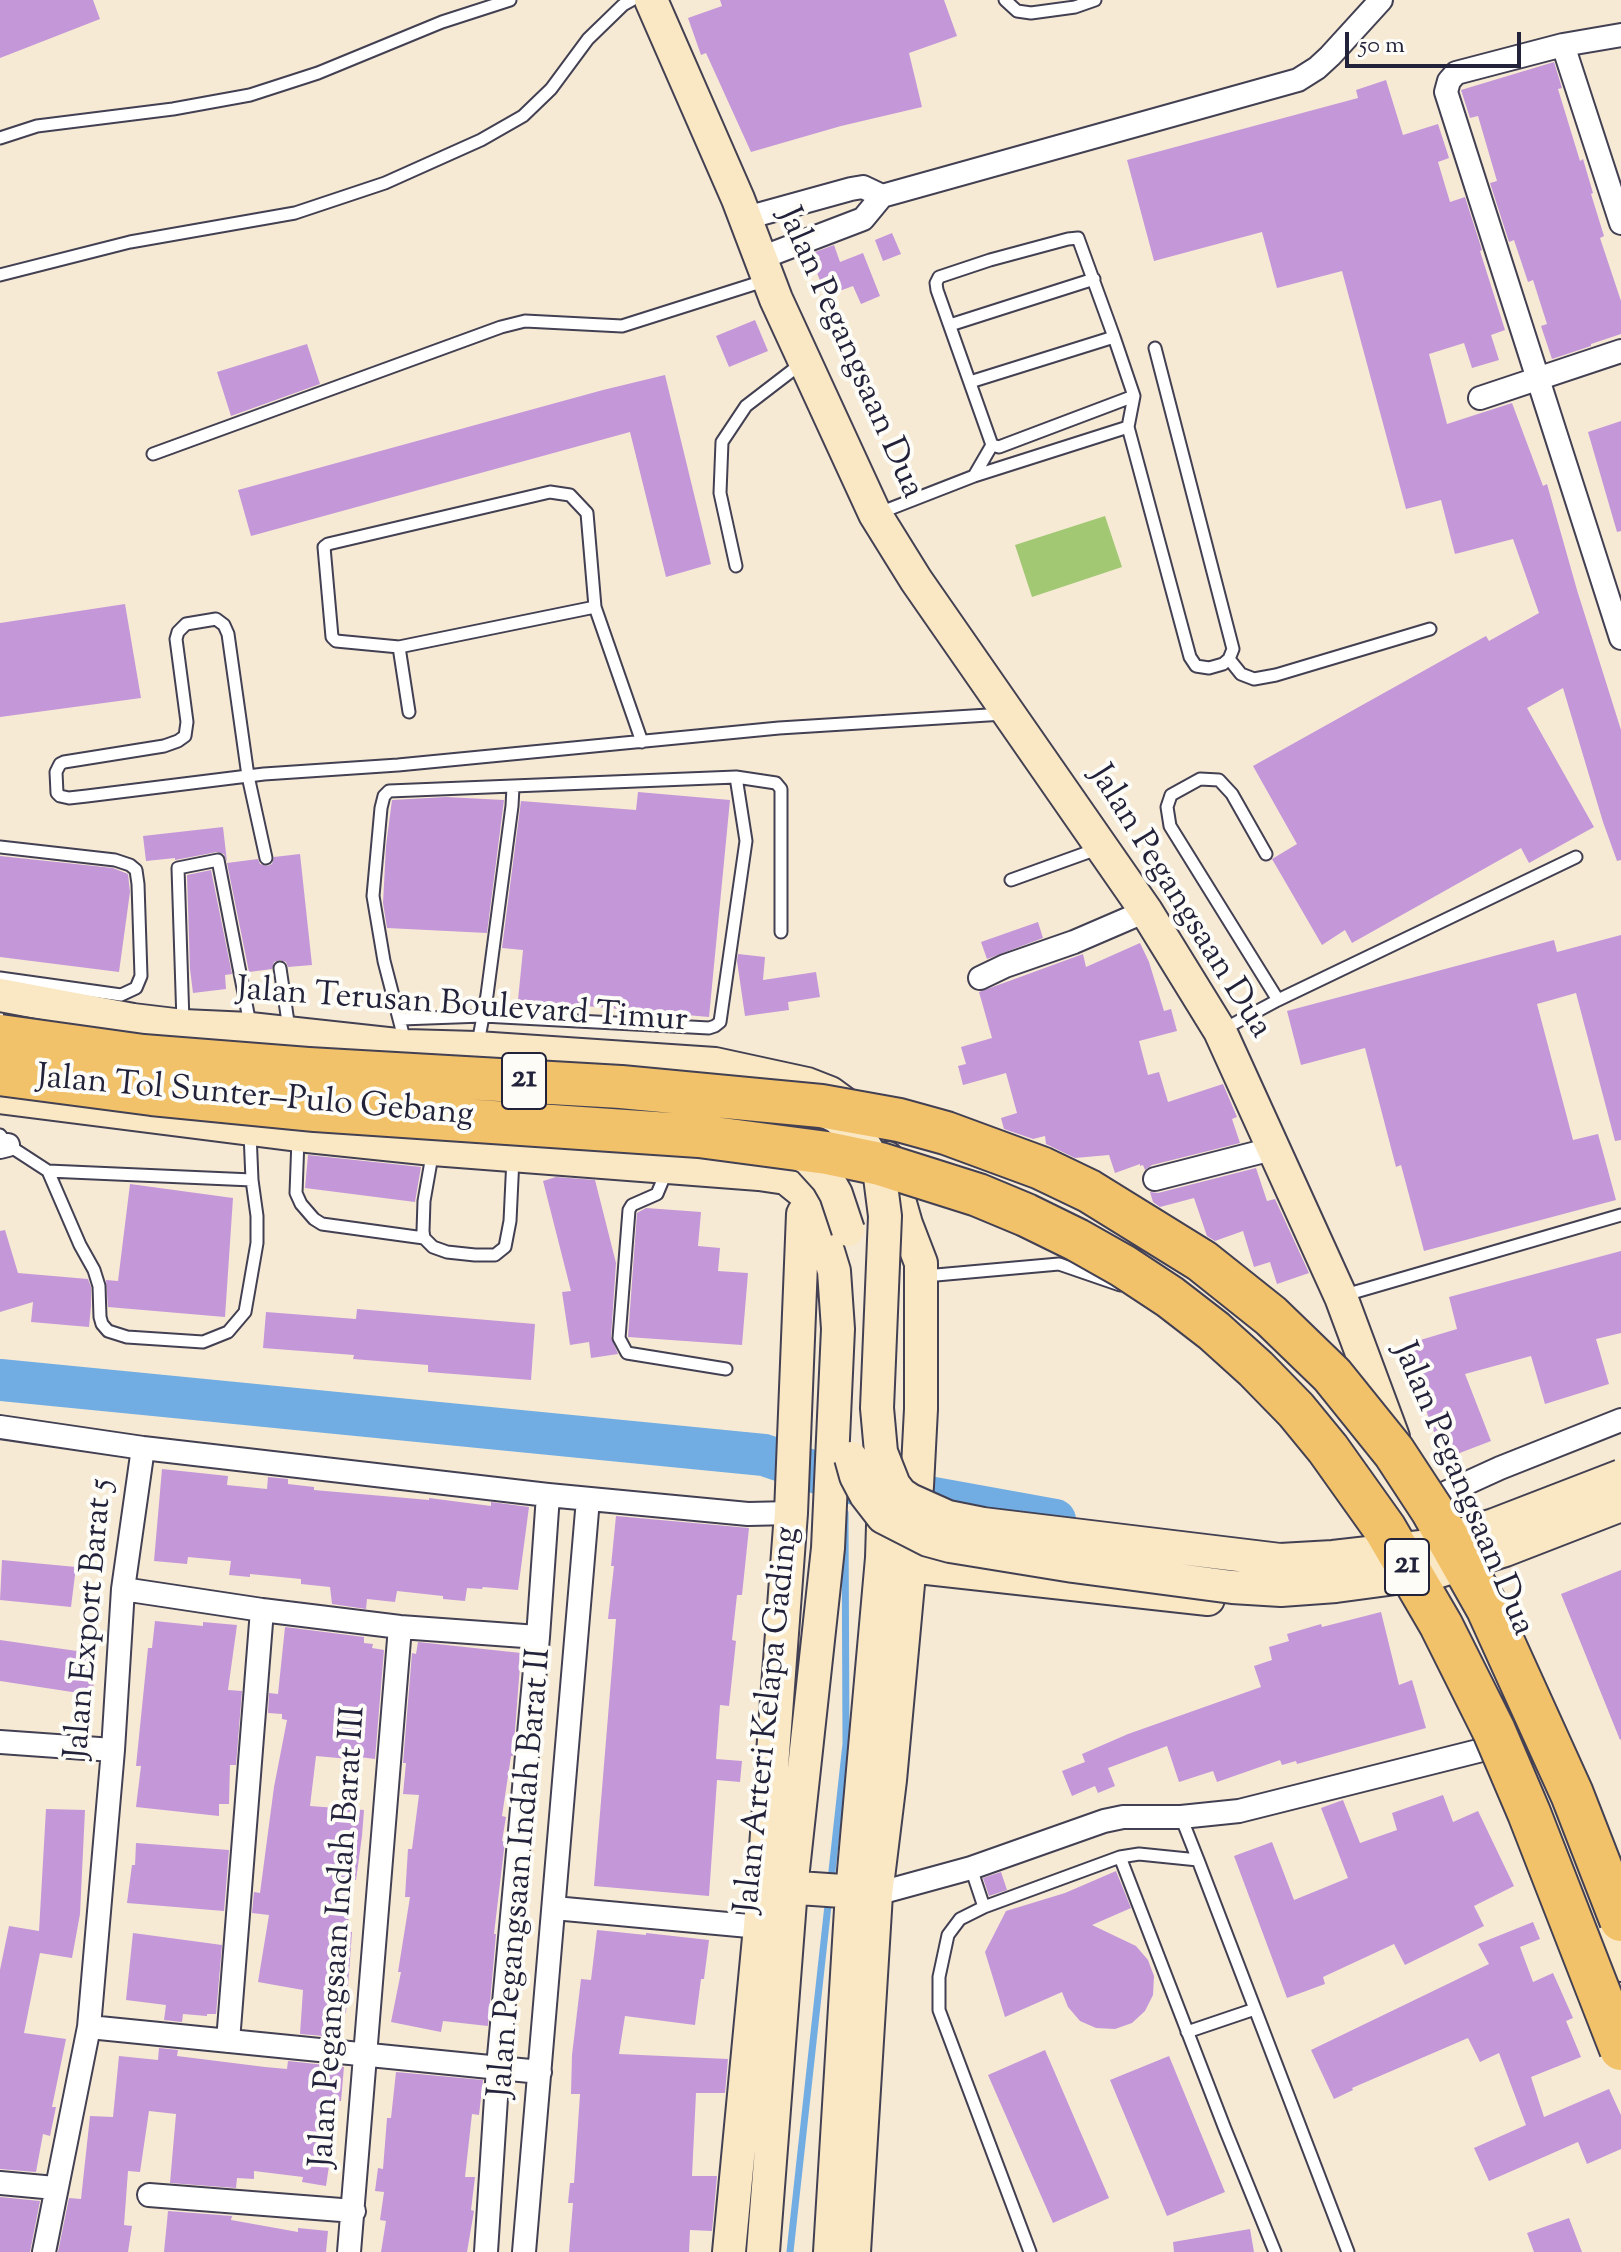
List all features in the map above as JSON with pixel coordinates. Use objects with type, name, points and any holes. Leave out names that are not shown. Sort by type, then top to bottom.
[{"type":"highway","name":"Jalan Tol Sunter–Pulo Gebang","points":[[0,1036],[143,1056],[621,1087],[821,1106],[899,1120],[946,1133],[1041,1168],[1089,1191],[1202,1261],[1271,1316],[1332,1375],[1394,1452],[1432,1510],[1488,1609],[1572,1794],[1621,1920]]},
{"type":"highway","name":"Jalan Tol Sunter–Pulo Gebang","points":[[0,1073],[152,1094],[330,1111],[699,1136],[827,1153],[905,1171],[978,1195],[1026,1215],[1123,1266],[1214,1331],[1256,1369],[1328,1449],[1385,1529],[1441,1625],[1494,1731],[1621,2049]]},
{"type":"street","name":"Jalan Pegangsaan Dua","points":[[651,0],[713,138],[764,269],[875,514],[916,580],[1146,911],[1220,1031],[1341,1297],[1382,1412],[1428,1519],[1459,1581],[1621,1965]]},
{"type":"street","points":[[764,269],[863,219],[882,196],[1298,80],[1330,56],[1374,6]]},
{"type":"street","points":[[1621,35],[1563,45],[1456,73],[1449,81],[1446,92],[1621,638]]},
{"type":"street","points":[[1563,45],[1620,215]]},
{"type":"street","points":[[742,208],[863,187],[882,196]]},
{"type":"street","points":[[1480,398],[1621,351]]},
{"type":"street","points":[[980,978],[1146,911]]},
{"type":"street","name":"Jalan Terusan Boulevard Timur","points":[[0,995],[133,1020],[183,1026],[287,1033],[403,1032],[477,1048],[715,1064],[807,1084],[830,1093],[855,1110],[877,1135],[887,1156]]},
{"type":"street","points":[[0,1023],[211,1056],[667,1088],[749,1096],[824,1110],[837,1117],[860,1138],[880,1177],[885,1216],[877,1408],[881,1452],[894,1485],[901,1494],[948,1517],[983,1524],[1280,1560],[1333,1557],[1421,1547],[1494,1525],[1621,1476]]},
{"type":"street","points":[[591,1162],[598,1056]]},
{"type":"street","points":[[0,1073],[214,1098],[749,1139],[808,1158],[820,1169],[836,1194],[848,1230],[851,1458],[856,1476],[883,1517],[928,1540],[950,1546],[1232,1587],[1295,1589],[1433,1573],[1505,1550],[1621,1505]]},
{"type":"street","points":[[0,1097],[433,1149],[759,1174],[786,1178],[812,1199],[860,1168],[887,1156],[906,1224],[921,1263],[921,1409],[917,1486],[900,1560],[849,1892],[830,2252]]},
{"type":"street","points":[[1155,1179],[1272,1149]]},
{"type":"street","name":"Jalan Arteri Kelapa Gading","points":[[763,2252],[803,1214],[812,1199]]},
{"type":"street","name":"Jalan Arteri Kelapa Gading","points":[[729,2252],[760,1927],[777,1887],[828,1548],[838,1329],[834,1271],[812,1199]]},
{"type":"street","points":[[900,1560],[886,1426],[898,1261],[906,1224]]},
{"type":"street","points":[[1428,1519],[1500,1468],[1621,1420]]},
{"type":"street","points":[[0,1427],[143,1448]]},
{"type":"street","name":"Jalan Export Barat 5","points":[[44,2252],[89,2027],[113,1750],[123,1589],[143,1448],[548,1495],[748,1514],[792,1505]]},
{"type":"street","name":"Jalan Pegangsaan Indah Barat II","points":[[486,2252],[548,1495]]},
{"type":"street","name":"Jalan Pegangsaan Indah Barat II","points":[[524,2252],[588,1499]]},
{"type":"street","points":[[900,1560],[1227,1601],[1333,1600],[1459,1581],[1621,1519]]},
{"type":"street","name":"Jalan Pegangsaan Indah Barat II","points":[[123,1589],[400,1627],[538,1637]]},
{"type":"street","points":[[228,2041],[262,1610]]},
{"type":"street","name":"Jalan Pegangsaan Indah Barat III","points":[[349,2252],[400,1627]]},
{"type":"street","points":[[777,1887],[849,1892],[971,1868],[1104,1821],[1123,1817],[1181,1817],[1239,1811],[1525,1740]]},
{"type":"street","points":[[0,1742],[113,1750]]},
{"type":"street","points":[[849,1892],[862,2157],[854,2252]]},
{"type":"street","points":[[554,1908],[760,1927]]},
{"type":"street","points":[[89,2027],[537,2072]]},
{"type":"street","points":[[0,2183],[55,2188]]},
{"type":"street","points":[[149,2195],[354,2211]]},
{"type":"lane","points":[[0,138],[37,126],[173,109],[250,95],[362,57],[442,22],[510,0]]},
{"type":"lane","points":[[0,275],[130,242],[295,213],[385,183],[481,140],[523,116],[551,89],[588,39],[632,0]]},
{"type":"lane","points":[[1005,0],[1017,11],[1031,13],[1075,7],[1095,0]]},
{"type":"lane","points":[[974,476],[992,445],[936,283],[939,277],[955,270],[1074,238],[1081,242],[1134,396],[1128,427],[1190,657],[1202,669],[1229,659],[1233,654],[1232,644],[1155,348]]},
{"type":"lane","points":[[153,454],[501,327],[525,321],[622,326],[764,269]]},
{"type":"lane","points":[[950,325],[1094,279]]},
{"type":"lane","points":[[970,382],[1114,337]]},
{"type":"lane","points":[[736,566],[720,493],[722,442],[746,406],[805,361]]},
{"type":"lane","points":[[992,445],[999,447],[1134,396]]},
{"type":"lane","points":[[875,514],[974,476],[1128,427]]},
{"type":"lane","points":[[595,607],[399,647],[336,641],[333,639],[324,547],[550,492],[570,495],[587,513],[595,607],[642,742]]},
{"type":"lane","points":[[266,858],[248,776],[228,634],[224,625],[216,619],[186,624],[176,639],[187,722],[185,736],[164,746],[64,762],[56,772],[57,793],[60,796],[69,798],[248,776],[398,765],[779,728],[1010,714]]},
{"type":"lane","points":[[1229,659],[1241,674],[1254,679],[1430,629]]},
{"type":"lane","points":[[399,647],[409,712]]},
{"type":"lane","points":[[736,777],[746,841],[720,1022],[715,1026],[483,1016],[403,1032],[384,961],[373,896],[381,808],[389,791],[736,777],[776,783],[781,789],[781,932]]},
{"type":"lane","points":[[1266,854],[1232,794],[1219,780],[1200,779],[1171,795],[1167,807],[1170,826],[1278,1000]]},
{"type":"lane","points":[[477,1048],[513,787]]},
{"type":"lane","points":[[0,847],[115,860],[136,870],[141,976],[136,988],[121,995],[0,978]]},
{"type":"lane","points":[[1011,880],[1102,847]]},
{"type":"lane","points":[[1220,1031],[1576,857]]},
{"type":"lane","points":[[183,1026],[178,868],[218,860],[250,1029]]},
{"type":"lane","points":[[280,968],[287,1033]]},
{"type":"lane","points":[[48,1171],[94,1270],[99,1286],[100,1317],[108,1331],[127,1337],[203,1342],[228,1332],[245,1312],[257,1243],[250,1129]]},
{"type":"lane","points":[[298,1135],[296,1193],[314,1219],[322,1224],[424,1238],[433,1247],[447,1252],[495,1255],[505,1247],[510,1221],[514,1155]]},
{"type":"lane","points":[[3,1142],[48,1171],[252,1180]]},
{"type":"lane","points":[[424,1238],[424,1201],[433,1149]]},
{"type":"lane","points":[[669,1166],[657,1194],[632,1205],[629,1210],[619,1338],[627,1353],[726,1369]]},
{"type":"lane","points":[[1341,1297],[1621,1215]]},
{"type":"lane","points":[[1173,1252],[1183,1242]]},
{"type":"lane","points":[[921,1276],[1059,1264],[1134,1290],[1153,1271]]},
{"type":"lane","points":[[1160,1306],[1187,1322]]},
{"type":"lane","points":[[1181,1817],[1348,2252]]},
{"type":"lane","points":[[1030,2252],[939,2010],[939,1977],[948,1935],[960,1919],[984,1907],[1120,1857],[1139,1854],[1198,1860]]},
{"type":"lane","points":[[1120,1857],[1275,2252]]},
{"type":"lane","points":[[971,1868],[984,1907]]},
{"type":"lane","points":[[1187,2032],[1255,2009]]},
{"type":"green space","points":[[1105,516],[1122,567],[1032,597],[1015,545]]},
{"type":"building","points":[[0,0],[93,0],[100,19],[0,58]]},
{"type":"building","points":[[720,0],[944,0],[957,36],[909,53],[922,107],[751,152],[706,53],[701,55],[688,18],[722,6]]},
{"type":"building","points":[[1554,62],[1562,88],[1558,89],[1580,161],[1583,159],[1604,236],[1600,238],[1621,301],[1621,334],[1552,359],[1541,326],[1547,324],[1533,280],[1528,282],[1514,240],[1509,242],[1490,183],[1497,181],[1478,116],[1470,118],[1461,90]]},
{"type":"building","points":[[1386,80],[1403,135],[1438,124],[1449,158],[1438,162],[1450,202],[1465,197],[1482,250],[1505,330],[1491,335],[1499,360],[1472,368],[1464,343],[1429,354],[1447,424],[1512,403],[1543,486],[1547,484],[1621,730],[1621,860],[1617,861],[1603,822],[1563,688],[1527,708],[1594,827],[1529,863],[1521,848],[1352,943],[1345,930],[1322,945],[1272,859],[1297,844],[1253,766],[1486,636],[1489,641],[1539,613],[1513,539],[1455,554],[1441,500],[1406,509],[1342,271],[1277,288],[1262,232],[1154,261],[1127,160],[1358,98],[1356,90]]},
{"type":"building","points":[[892,233],[901,254],[883,261],[875,240]]},
{"type":"building","points":[[834,245],[840,262],[863,253],[880,296],[861,304],[853,286],[826,296],[807,255]]},
{"type":"building","points":[[755,320],[768,351],[729,367],[716,336]]},
{"type":"building","points":[[307,344],[320,384],[231,416],[217,372]]},
{"type":"building","points":[[665,375],[711,564],[666,577],[630,432],[251,536],[238,490]]},
{"type":"building","points":[[1621,421],[1621,531],[1617,532],[1588,432]]},
{"type":"building","points":[[125,604],[141,698],[0,717],[0,623]]},
{"type":"building","points":[[638,792],[730,800],[709,1017],[518,1000],[523,950],[502,948],[521,801],[636,810]]},
{"type":"building","points":[[446,797],[504,800],[487,933],[387,928],[383,903],[392,800]]},
{"type":"building","points":[[223,827],[227,862],[224,854],[217,852],[175,860],[146,861],[143,836]]},
{"type":"building","points":[[300,854],[312,965],[288,967],[286,962],[280,960],[274,962],[272,969],[249,972],[227,863],[258,859],[260,864],[267,866],[272,864],[274,857]]},
{"type":"building","points":[[0,856],[113,868],[128,874],[130,892],[119,972],[0,957]]},
{"type":"building","points":[[211,870],[232,974],[225,975],[226,989],[193,993],[187,875]]},
{"type":"building","points":[[1038,922],[1043,938],[987,959],[981,942]]},
{"type":"building","points":[[1621,935],[1621,1140],[1615,1141],[1576,993],[1537,1004],[1573,1140],[1598,1134],[1616,1200],[1424,1251],[1401,1165],[1396,1167],[1365,1048],[1301,1065],[1287,1011],[1554,940],[1557,952]]},
{"type":"building","points":[[1140,943],[1164,1011],[1171,1009],[1177,1031],[1139,1041],[1148,1075],[1159,1072],[1168,1102],[1223,1084],[1237,1117],[1232,1119],[1240,1143],[1152,1165],[1145,1170],[1140,1164],[1115,1173],[1109,1155],[1075,1158],[1046,1144],[1045,1136],[1033,1139],[1004,1129],[1001,1118],[1017,1113],[1006,1073],[963,1085],[958,1066],[966,1064],[961,1047],[992,1038],[979,992],[1083,954],[1086,967]]},
{"type":"building","points":[[738,954],[765,957],[763,980],[816,972],[820,997],[788,1002],[789,1010],[745,1016]]},
{"type":"building","points":[[308,1155],[421,1167],[415,1202],[305,1188]]},
{"type":"building","points":[[1256,1168],[1267,1201],[1275,1199],[1309,1273],[1277,1284],[1270,1262],[1254,1267],[1243,1231],[1215,1241],[1207,1236],[1194,1198],[1160,1207],[1153,1202],[1150,1192],[1158,1193]]},
{"type":"building","points":[[556,1177],[595,1180],[616,1263],[611,1337],[618,1354],[591,1358],[589,1342],[570,1345],[562,1292],[571,1291],[543,1181]]},
{"type":"building","points":[[130,1184],[233,1198],[225,1317],[108,1307],[106,1280],[118,1281]]},
{"type":"building","points":[[646,1208],[701,1212],[698,1246],[720,1248],[718,1271],[748,1273],[742,1345],[628,1337],[637,1213]]},
{"type":"building","points":[[5,1230],[18,1273],[88,1279],[91,1287],[89,1327],[31,1322],[33,1302],[0,1312],[0,1231]]},
{"type":"building","points":[[1621,1251],[1621,1333],[1596,1339],[1609,1384],[1545,1404],[1531,1356],[1465,1374],[1491,1441],[1444,1459],[1407,1344],[1457,1329],[1449,1297]]},
{"type":"building","points":[[357,1309],[535,1324],[531,1380],[428,1372],[428,1365],[263,1348],[266,1312],[356,1319]]},
{"type":"building","points":[[162,1469],[228,1476],[227,1485],[267,1489],[268,1477],[288,1479],[288,1484],[314,1487],[314,1490],[529,1507],[518,1590],[467,1588],[465,1601],[397,1591],[395,1602],[367,1599],[366,1609],[332,1604],[330,1587],[301,1584],[301,1579],[229,1575],[231,1561],[188,1557],[187,1564],[154,1561]]},
{"type":"building","points":[[616,1516],[749,1528],[742,1595],[737,1595],[729,1706],[720,1705],[716,1759],[742,1761],[740,1782],[717,1780],[709,1896],[594,1886],[616,1619],[608,1619]]},
{"type":"building","points":[[2,1560],[76,1567],[71,1607],[0,1600]]},
{"type":"building","points":[[1621,1570],[1621,1739],[1620,1740],[1561,1594]]},
{"type":"building","points":[[1381,1612],[1399,1685],[1412,1680],[1426,1728],[1297,1764],[1296,1761],[1282,1765],[1280,1760],[1217,1782],[1213,1771],[1179,1782],[1167,1746],[1108,1768],[1115,1786],[1098,1793],[1095,1786],[1072,1796],[1062,1771],[1085,1762],[1082,1754],[1128,1734],[1261,1687],[1254,1666],[1272,1660],[1269,1647],[1289,1641],[1287,1634]]},
{"type":"building","points":[[155,1621],[203,1626],[203,1622],[237,1625],[228,1690],[242,1691],[236,1765],[230,1765],[229,1804],[219,1804],[219,1816],[136,1807],[141,1766],[136,1766],[148,1648],[152,1648]]},
{"type":"building","points":[[285,1627],[364,1637],[364,1643],[384,1650],[375,1759],[316,1756],[310,1806],[364,1810],[347,1932],[352,1932],[346,2013],[326,2012],[324,2036],[300,2034],[303,1990],[258,1982],[269,1915],[252,1913],[254,1892],[260,1893],[274,1787],[287,1720],[282,1719],[282,1714],[268,1713],[269,1693],[278,1694]]},
{"type":"building","points":[[0,1640],[98,1654],[92,1695],[0,1681]]},
{"type":"building","points":[[418,1642],[521,1653],[513,1756],[502,1816],[506,1817],[502,1841],[505,1841],[494,1934],[488,2026],[443,2021],[441,2032],[391,2022],[410,1897],[405,1897],[408,1849],[412,1849],[419,1795],[403,1794],[412,1653],[416,1654]]},
{"type":"building","points":[[1443,1795],[1453,1822],[1478,1811],[1514,1886],[1474,1906],[1484,1926],[1405,1965],[1394,1944],[1323,1977],[1325,1984],[1287,1998],[1234,1856],[1272,1842],[1294,1900],[1348,1878],[1321,1808],[1343,1800],[1360,1843],[1397,1830],[1392,1813]]},
{"type":"building","points":[[46,1809],[85,1810],[80,1914],[72,1958],[40,1953],[24,2033],[66,2039],[52,2107],[56,2107],[50,2136],[43,2134],[36,2172],[0,2169],[0,1970],[9,1926],[39,1931]]},
{"type":"building","points":[[136,1843],[229,1850],[224,1911],[127,1903]]},
{"type":"building","points":[[1116,1871],[1131,1908],[1092,1925],[1136,1946],[1148,1960],[1154,1976],[1153,1995],[1145,2011],[1132,2023],[1115,2029],[1096,2028],[1080,2021],[1068,2007],[1062,1992],[1005,2017],[985,1952],[1006,1911],[1065,1893]]},
{"type":"building","points":[[1001,1872],[1007,1890],[989,1896],[983,1878]]},
{"type":"building","points":[[1533,1922],[1540,1939],[1520,1947],[1533,1982],[1553,1973],[1573,2018],[1566,2021],[1581,2057],[1531,2077],[1544,2117],[1609,2089],[1621,2115],[1621,2149],[1587,2164],[1578,2142],[1489,2181],[1474,2148],[1526,2125],[1499,2053],[1480,2062],[1468,2038],[1352,2088],[1334,2099],[1311,2050],[1489,1964],[1478,1944]]},
{"type":"building","points":[[597,1930],[709,1940],[695,2025],[625,2016],[619,2054],[728,2059],[725,2093],[696,2093],[692,2176],[717,2176],[712,2231],[690,2230],[689,2252],[569,2252],[573,2203],[568,2203],[570,2183],[574,2183],[580,2094],[571,2094],[572,2055],[581,1979],[591,1980]]},
{"type":"building","points":[[133,1933],[222,1945],[216,2014],[183,2014],[182,2022],[164,2020],[166,2005],[126,2000]]},
{"type":"building","points":[[159,2048],[178,2050],[177,2056],[265,2067],[287,2069],[288,2061],[344,2067],[326,2186],[302,2182],[303,2177],[254,2171],[254,2179],[237,2178],[236,2188],[170,2183],[176,2114],[149,2111],[140,2172],[128,2171],[124,2225],[132,2226],[128,2252],[58,2252],[69,2198],[81,2199],[90,2116],[113,2117],[119,2056],[158,2060]]},
{"type":"building","points":[[1045,2050],[1109,2198],[1053,2223],[988,2075]]},
{"type":"building","points":[[1169,2056],[1225,2192],[1167,2216],[1110,2080]]},
{"type":"building","points":[[396,2072],[483,2080],[479,2115],[472,2114],[465,2177],[475,2177],[471,2210],[474,2211],[467,2252],[381,2252],[386,2221],[380,2220],[384,2192],[375,2191],[378,2168],[383,2169],[387,2118],[391,2118]]},
{"type":"building","points":[[0,2197],[40,2201],[30,2252],[0,2252]]},
{"type":"building","points":[[168,2211],[232,2216],[231,2220],[298,2232],[298,2228],[328,2231],[326,2252],[164,2252]]},
{"type":"building","points":[[1569,2218],[1582,2252],[1534,2252],[1527,2233]]},
{"type":"building","points":[[1250,2229],[1254,2252],[1174,2252],[1173,2242]]},
{"type":"waterway","points":[[0,1380],[764,1455],[845,1482],[1055,1520]]},
{"type":"waterway","points":[[831,1880],[846,1744],[845,1513]]},
{"type":"waterway","points":[[790,2252],[829,1896]]}]
